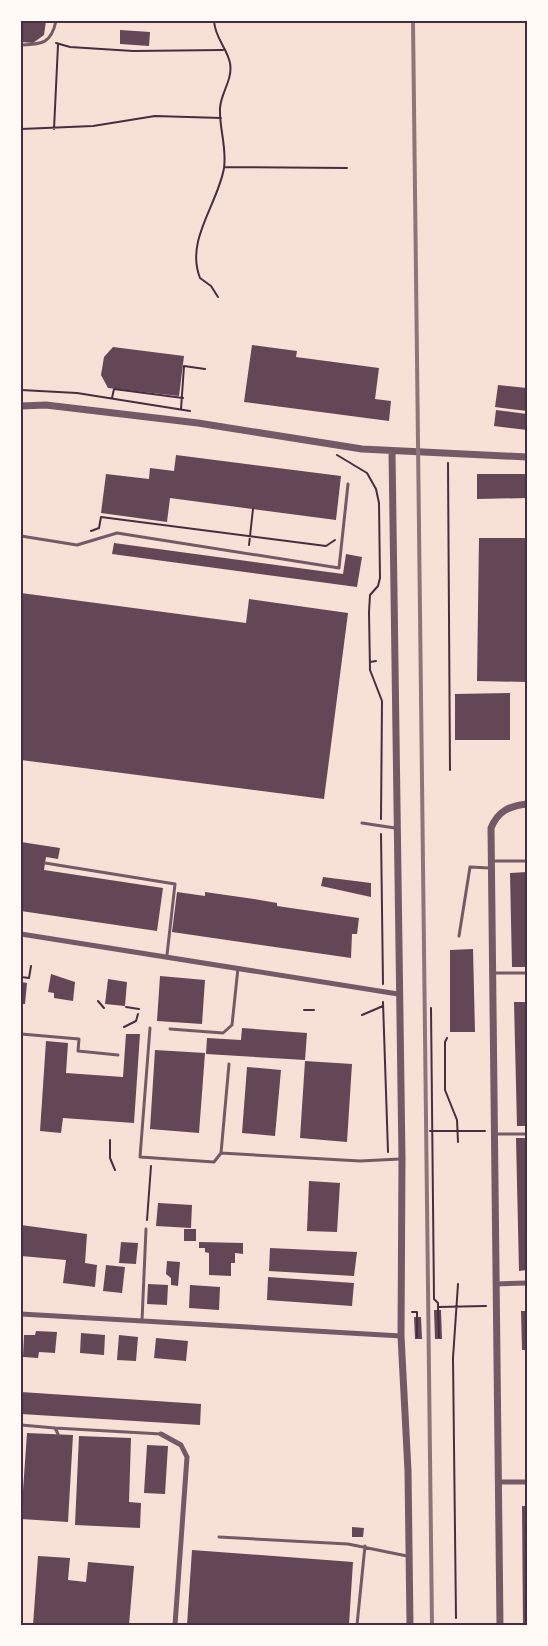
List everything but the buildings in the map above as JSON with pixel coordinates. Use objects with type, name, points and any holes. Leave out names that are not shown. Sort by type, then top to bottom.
[{"type":"street","points":[[21,406],[46,405],[175,420],[392,451],[527,457]]},
{"type":"street","points":[[392,451],[402,1159],[401,1336],[410,1625]]},
{"type":"street","points":[[500,1625],[491,828],[503,810],[513,805],[527,804]]},
{"type":"street","points":[[21,934],[238,966],[398,994]]},
{"type":"street","points":[[496,1284],[527,1283]]},
{"type":"street","points":[[21,1314],[401,1336]]},
{"type":"street","points":[[161,1434],[181,1445],[187,1457],[175,1625]]},
{"type":"street","points":[[499,1482],[527,1482]]},
{"type":"lane","points":[[21,45],[41,45],[53,34],[56,21]]},
{"type":"lane","points":[[21,536],[77,545],[117,533],[339,568],[348,484]]},
{"type":"lane","points":[[362,823],[398,828]]},
{"type":"lane","points":[[459,936],[470,867],[527,861]]},
{"type":"lane","points":[[45,863],[175,884],[167,955]]},
{"type":"lane","points":[[170,1029],[223,1033],[232,1025],[238,966]]},
{"type":"lane","points":[[493,973],[527,973]]},
{"type":"lane","points":[[150,1028],[140,1157],[214,1162],[222,1153],[229,1064]]},
{"type":"lane","points":[[21,1034],[79,1039],[78,1051],[118,1055]]},
{"type":"lane","points":[[494,1132],[527,1134]]},
{"type":"lane","points":[[222,1153],[360,1161],[402,1159]]},
{"type":"lane","points":[[142,1321],[147,1229]]},
{"type":"lane","points":[[21,1425],[161,1434]]},
{"type":"lane","points":[[55,1428],[58,1434]]},
{"type":"lane","points":[[219,1537],[365,1546],[409,1556]]},
{"type":"lane","points":[[357,1625],[365,1546]]},
{"type":"path","points":[[214,21],[215,32],[228,58],[231,75],[222,100],[224,167],[200,232],[196,257],[200,278],[212,286],[218,297]]},
{"type":"path","points":[[48,38],[58,45],[133,51],[223,50]]},
{"type":"path","points":[[54,129],[58,45]]},
{"type":"path","points":[[21,129],[54,129],[155,116],[221,118]]},
{"type":"path","points":[[224,167],[347,168]]},
{"type":"path","points":[[21,390],[61,391],[183,410],[183,392],[181,392],[184,366],[205,369]]},
{"type":"path","points":[[112,399],[114,389],[183,398]]},
{"type":"path","points":[[448,454],[450,770]]},
{"type":"path","points":[[340,459],[372,478],[379,503],[380,578],[370,596],[370,662],[373,680],[382,701],[381,809]]},
{"type":"path","points":[[248,554],[253,509]]},
{"type":"path","points":[[89,532],[99,528],[101,517],[326,546],[335,540],[336,530]]},
{"type":"path","points":[[370,662],[376,661]]},
{"type":"path","points":[[381,840],[383,969]]},
{"type":"path","points":[[21,977],[29,978],[31,966]]},
{"type":"path","points":[[98,1001],[104,1008]]},
{"type":"path","points":[[362,1015],[383,1006],[388,1151]]},
{"type":"path","points":[[126,1007],[138,1009]]},
{"type":"path","points":[[431,1008],[434,1299],[438,1303],[439,1337]]},
{"type":"path","points":[[304,1010],[314,1010]]},
{"type":"path","points":[[124,1027],[136,1021],[138,1014]]},
{"type":"path","points":[[447,1038],[444,1042],[445,1090],[457,1120],[458,1142]]},
{"type":"path","points":[[431,1131],[494,1132]]},
{"type":"path","points":[[110,1140],[110,1158],[115,1170]]},
{"type":"path","points":[[147,1215],[150,1172]]},
{"type":"path","points":[[456,1618],[453,1358],[458,1284]]},
{"type":"path","points":[[438,1307],[496,1306]]},
{"type":"path","points":[[417,1312],[417,1337]]},
{"type":"railway","points":[[413,21],[432,1625]]}]
